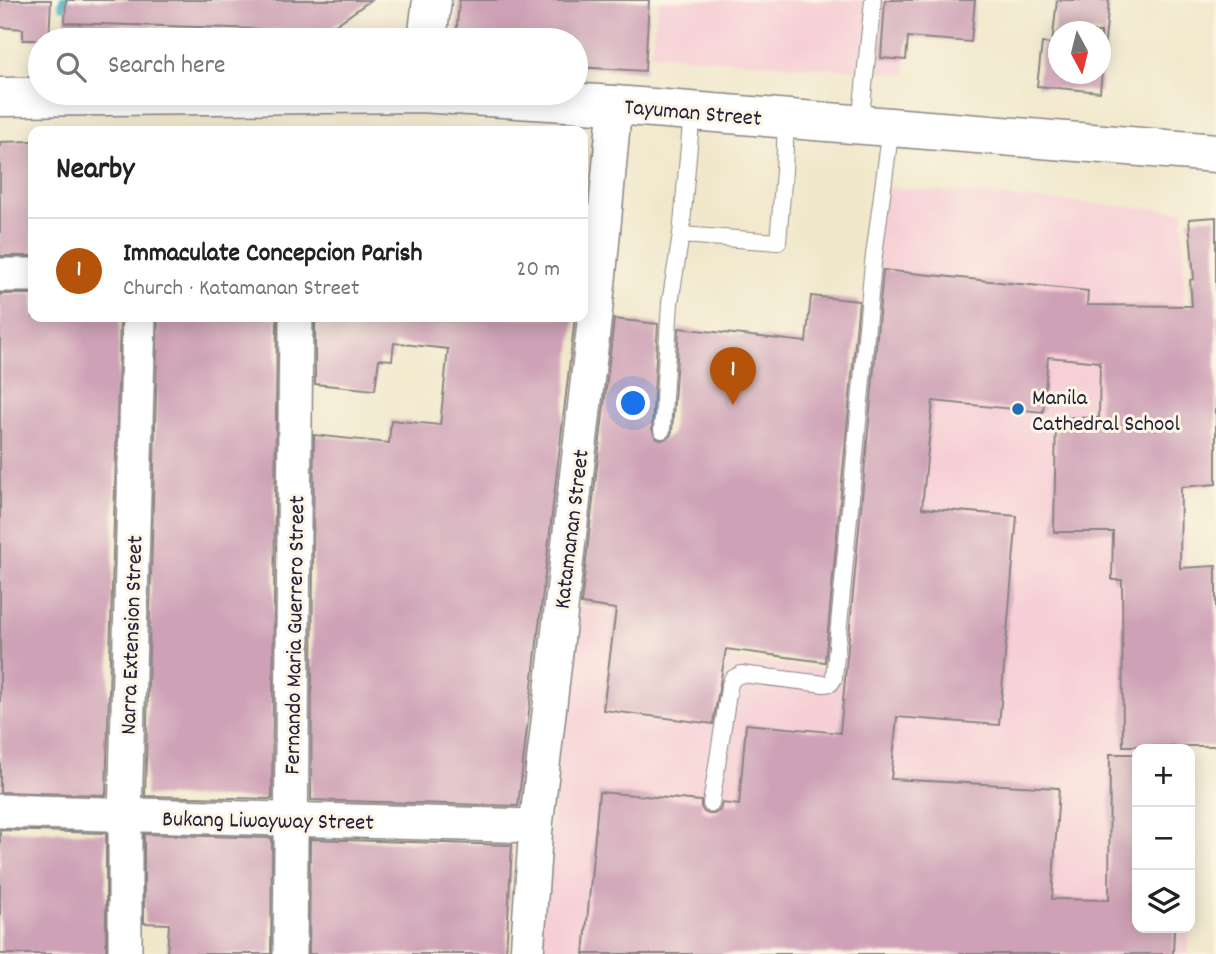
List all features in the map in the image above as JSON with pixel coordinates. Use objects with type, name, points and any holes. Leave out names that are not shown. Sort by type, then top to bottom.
[{"type":"main road","points":[[428,28],[432,0]]},
{"type":"main road","name":"Tayuman Street","points":[[0,97],[28,97]]},
{"type":"main road","name":"Tayuman Street","points":[[588,103],[1216,153]]},
{"type":"street","name":"Katamanan Street","points":[[588,310],[615,105]]},
{"type":"street","points":[[0,275],[28,275]]},
{"type":"street","name":"Narra Extension Street","points":[[124,954],[125,815],[139,322]]},
{"type":"street","name":"Fernando Maria Guerrero Street","points":[[290,954],[296,322]]},
{"type":"street","name":"Katamanan Street","points":[[527,954],[536,826],[587,322]]},
{"type":"street","name":"Bukang Liwayway Street","points":[[0,811],[536,826]]},
{"type":"lane","points":[[711,804],[732,680],[741,674],[824,684],[831,683],[834,678],[872,277],[875,126],[873,0]]},
{"type":"lane","points":[[662,430],[670,303],[681,235],[692,111]]},
{"type":"lane","points":[[681,235],[778,242],[786,118]]},
{"type":"shaded area","points":[[659,0],[910,0],[905,74],[650,54]]},
{"type":"shaded area","name":"Manila Cathedral School","points":[[875,186],[1183,211],[1187,744],[1132,744],[1132,933],[1189,933],[1189,954],[538,953],[574,606],[734,627],[732,659],[824,669]]},
{"type":"building","points":[[0,0],[51,0],[50,28],[28,28],[28,40],[23,40],[23,29],[0,27]]},
{"type":"building","points":[[66,0],[371,0],[331,28],[65,23]]},
{"type":"building","points":[[459,0],[649,0],[645,71],[588,68],[588,28],[457,28]]},
{"type":"building","points":[[885,0],[975,0],[971,42],[908,37],[906,60],[881,58]]},
{"type":"building","points":[[1057,0],[1109,0],[1107,21],[1055,21]]},
{"type":"building","points":[[1042,43],[1048,44],[1048,84],[1101,84],[1100,92],[1037,86]]},
{"type":"building","points":[[28,141],[28,256],[0,256],[0,142]]},
{"type":"building","points":[[1216,217],[1216,484],[1181,487],[1180,568],[1216,566],[1216,746],[1123,746],[1122,580],[1112,580],[1113,532],[1054,532],[1056,417],[1099,418],[1100,362],[1048,357],[1043,412],[933,401],[922,508],[1017,516],[999,725],[897,717],[891,779],[1059,788],[1052,899],[1109,900],[1110,754],[1132,754],[1132,933],[1174,933],[1173,954],[584,954],[599,792],[701,801],[704,812],[714,814],[720,810],[722,803],[739,805],[746,724],[840,733],[883,270],[1088,291],[1087,305],[1192,306],[1190,280],[1194,279],[1189,219]]},
{"type":"building","points":[[0,294],[28,294],[28,322],[120,322],[106,795],[0,792]]},
{"type":"building","points":[[811,296],[859,301],[825,662],[726,649],[713,724],[603,710],[616,609],[581,604],[614,319],[658,324],[652,429],[656,438],[662,440],[670,436],[672,431],[679,328],[806,342]]},
{"type":"building","points":[[158,322],[277,322],[272,799],[145,796]]},
{"type":"building","points":[[315,322],[574,322],[518,806],[311,800],[314,435],[389,443],[391,420],[440,425],[448,349],[394,343],[392,360],[379,359],[375,390],[315,384]]},
{"type":"building","points":[[0,830],[106,833],[106,954],[0,954]]},
{"type":"building","points":[[144,834],[272,838],[271,954],[167,954],[169,924],[144,923]]},
{"type":"building","points":[[310,839],[512,845],[506,954],[309,954]]},
{"type":"waterway","points":[[63,5],[64,0]]},
{"type":"place","name":"Immaculate Concepcion Parish","points":[[733,405]]},
{"type":"place","name":"Manila Cathedral School","points":[[1018,409]]}]
